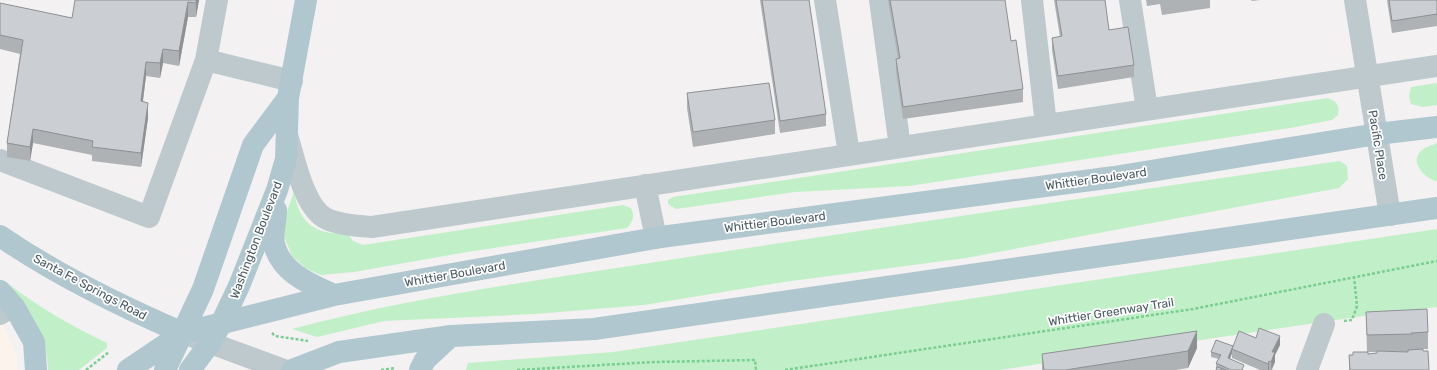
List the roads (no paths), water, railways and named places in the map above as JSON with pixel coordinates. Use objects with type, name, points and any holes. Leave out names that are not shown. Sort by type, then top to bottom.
[{"type":"main road","name":"Washington Boulevard","points":[[190,370],[210,343],[240,286],[277,190],[286,159],[286,133],[290,90],[306,0]]},
{"type":"main road","name":"Washington Boulevard","points":[[165,370],[203,289],[253,145],[290,90]]},
{"type":"main road","name":"Whittier Boulevard","points":[[128,370],[183,332],[221,324],[334,295],[656,238],[1114,177],[1377,134],[1437,127]]},
{"type":"main road","points":[[277,190],[274,243],[284,265],[304,280],[334,295]]},
{"type":"main road","points":[[292,370],[339,352],[451,336],[594,329],[1437,208]]},
{"type":"main road","name":"Santa Fe Springs Road","points":[[0,236],[21,250],[130,310],[183,332]]},
{"type":"main road","points":[[4,304],[34,342],[36,370]]},
{"type":"main road","points":[[420,370],[425,360],[451,336]]},
{"type":"street","points":[[0,160],[149,216],[206,60],[217,0]]},
{"type":"street","points":[[825,0],[849,154]]},
{"type":"street","points":[[880,0],[900,147]]},
{"type":"street","points":[[1032,0],[1046,124]]},
{"type":"street","points":[[1130,0],[1147,109]]},
{"type":"street","name":"Pacific Place","points":[[1355,0],[1390,215]]},
{"type":"street","points":[[206,60],[290,90]]},
{"type":"street","points":[[286,133],[308,198],[315,210],[326,219],[349,225],[372,227],[1437,66]]},
{"type":"street","points":[[645,185],[656,238]]},
{"type":"street","points":[[1307,370],[1324,324]]},
{"type":"street","points":[[183,332],[284,370]]}]
